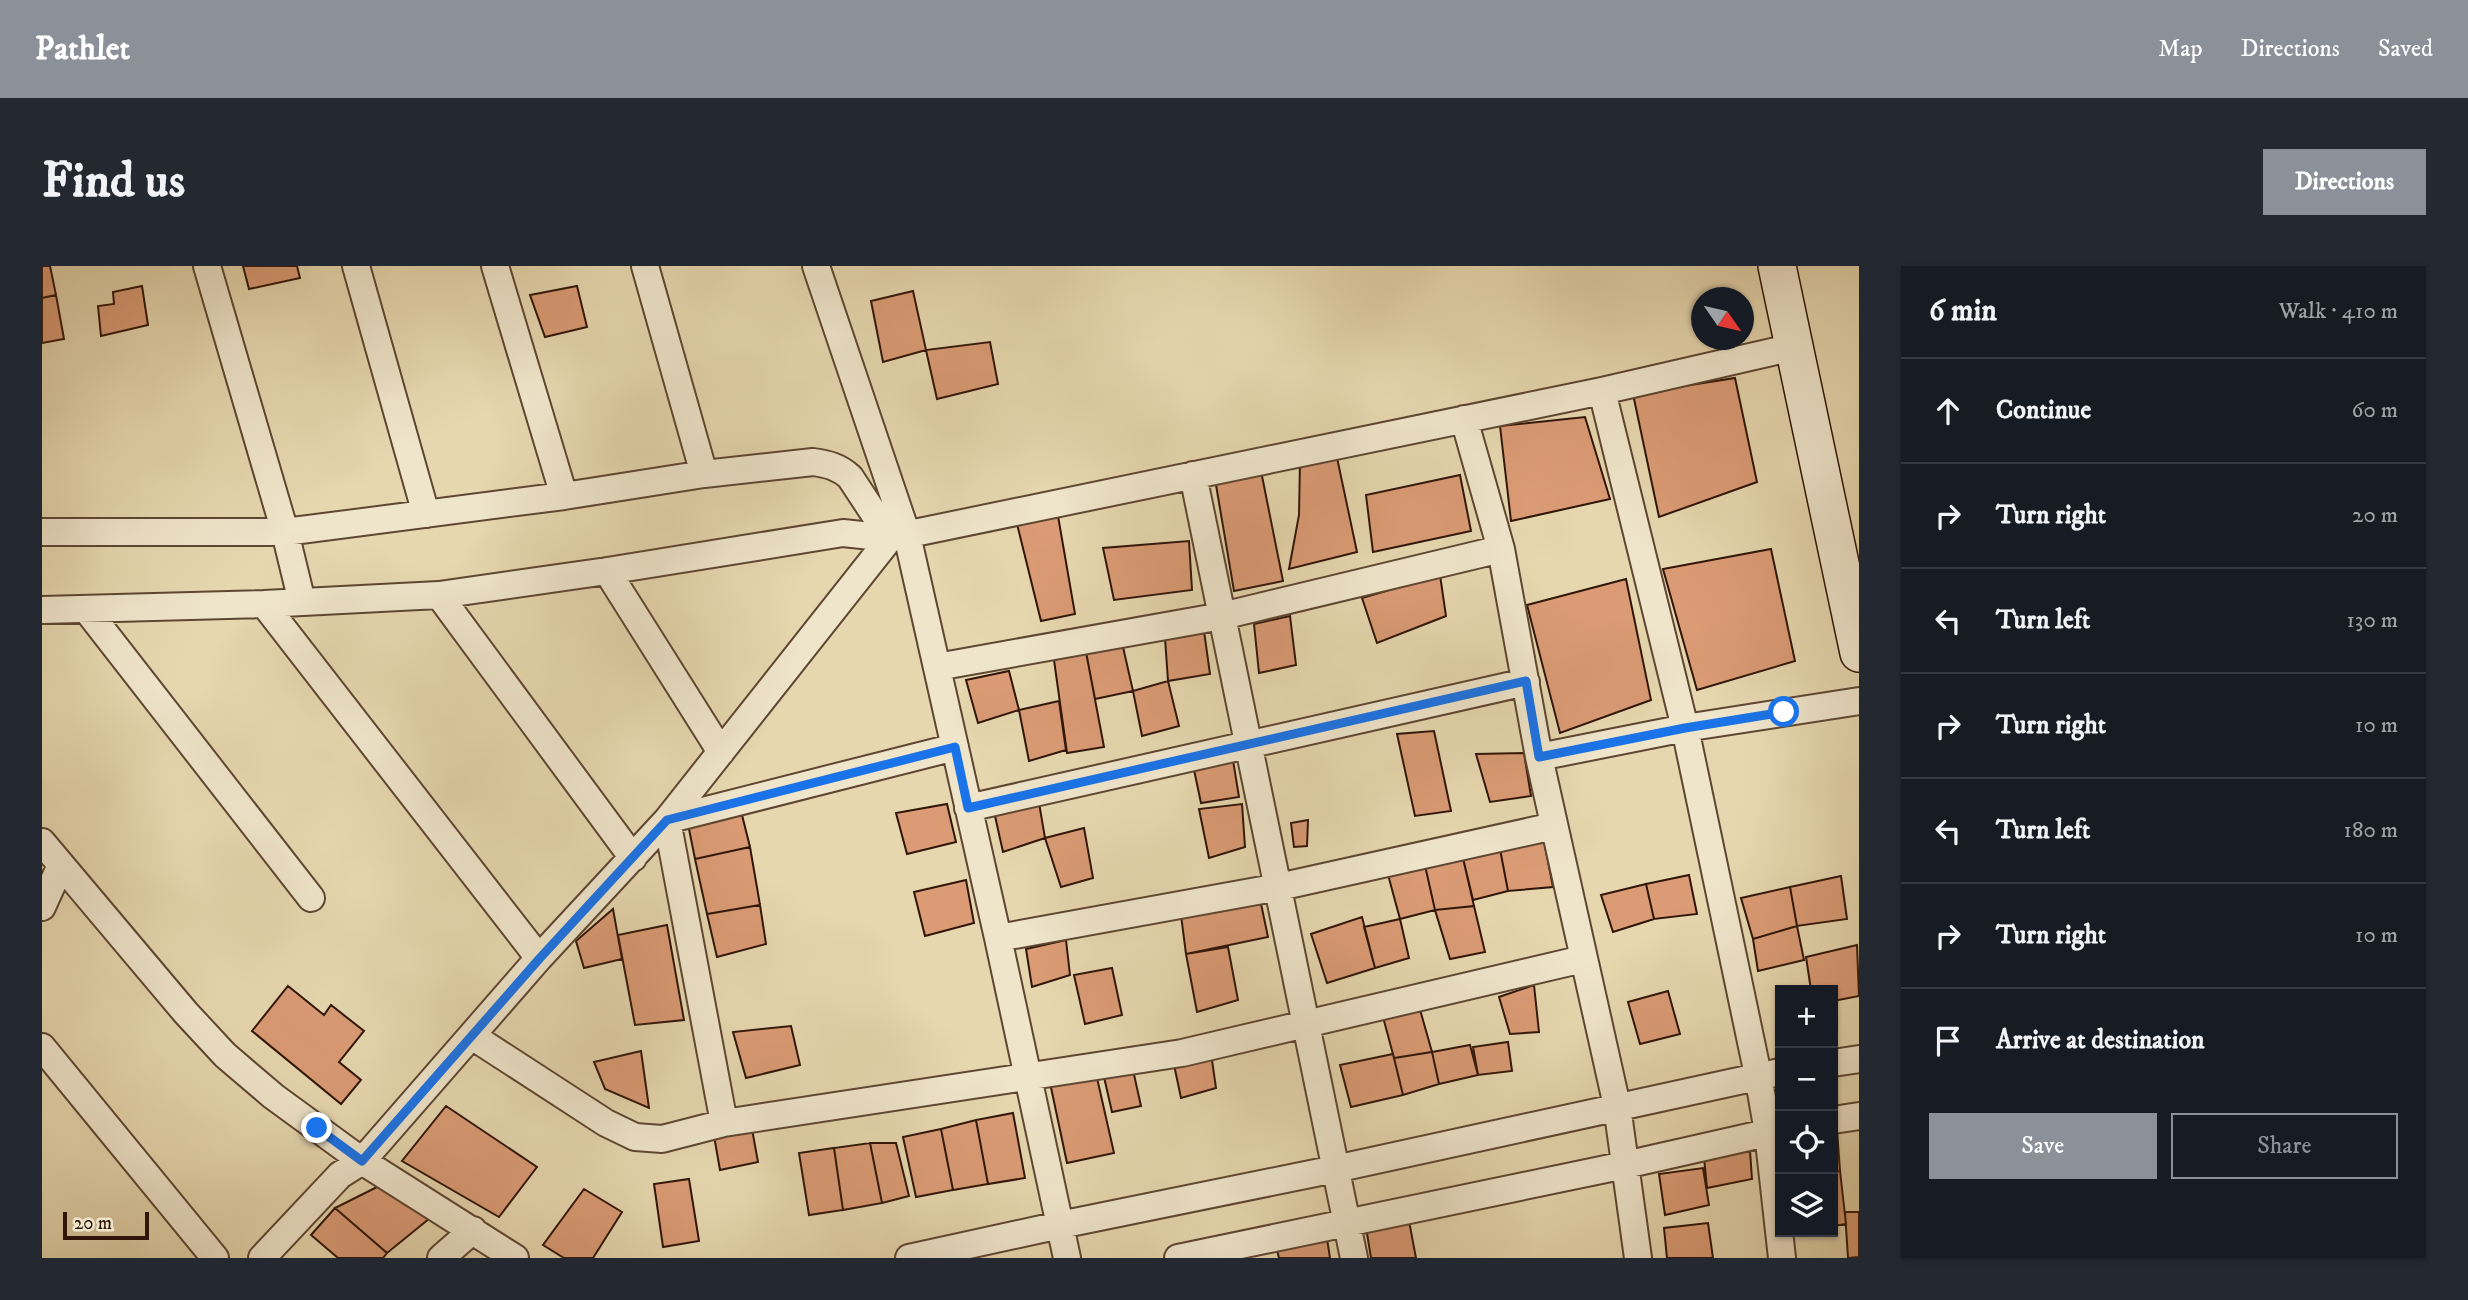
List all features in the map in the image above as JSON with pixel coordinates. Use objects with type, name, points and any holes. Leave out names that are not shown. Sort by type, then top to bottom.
[{"type":"main road","points":[[1777,266],[1859,653]]},
{"type":"street","points":[[207,266],[285,532],[302,602]]},
{"type":"street","points":[[356,266],[426,514]]},
{"type":"street","points":[[495,266],[564,496]]},
{"type":"street","points":[[645,266],[704,474]]},
{"type":"street","points":[[816,266],[937,667],[1067,1258]]},
{"type":"street","points":[[42,610],[264,604],[439,595],[843,533],[898,536],[1602,391],[1794,346]]},
{"type":"street","points":[[1602,391],[1769,1073],[1782,1258]]},
{"type":"street","points":[[1464,419],[1501,549],[1539,757],[1617,1106],[1638,1258]]},
{"type":"street","points":[[42,532],[285,532],[564,496],[704,474],[813,462],[827,463],[841,469],[898,536]]},
{"type":"street","points":[[1193,475],[1354,1258]]},
{"type":"street","points":[[262,1258],[340,1175],[362,1161],[540,958],[667,820],[898,536]]},
{"type":"street","points":[[937,667],[1222,616],[1501,549]]},
{"type":"street","points":[[607,571],[721,752]]},
{"type":"street","points":[[439,595],[633,858]]},
{"type":"street","points":[[264,604],[540,958]]},
{"type":"street","points":[[86,610],[312,898]]},
{"type":"street","points":[[968,808],[1526,681]]},
{"type":"street","points":[[1539,757],[1685,728],[1859,701]]},
{"type":"street","points":[[667,820],[955,747]]},
{"type":"street","points":[[667,820],[724,1123]]},
{"type":"street","points":[[998,937],[1279,887],[1554,826]]},
{"type":"street","points":[[42,842],[186,1013],[225,1055],[273,1096],[362,1161],[515,1258]]},
{"type":"street","points":[[42,906],[61,865]]},
{"type":"street","points":[[472,1036],[606,1123],[635,1137],[662,1139],[724,1123],[1182,1053],[1583,959]]},
{"type":"street","points":[[42,1047],[215,1258]]},
{"type":"street","points":[[1838,1062],[1859,1059]]},
{"type":"street","points":[[909,1258],[1335,1169],[1769,1073]]},
{"type":"street","points":[[1838,1119],[1859,1116]]},
{"type":"street","points":[[1178,1258],[1625,1165],[1774,1131]]},
{"type":"street","points":[[441,1258],[473,1230]]},
{"type":"building","points":[[42,266],[50,266],[56,295],[42,298]]},
{"type":"building","points":[[243,266],[297,266],[300,278],[249,289]]},
{"type":"building","points":[[142,286],[148,325],[101,336],[98,306],[114,304],[113,292]]},
{"type":"building","points":[[577,286],[587,327],[545,337],[530,295]]},
{"type":"building","points":[[913,291],[926,350],[883,362],[871,301]]},
{"type":"building","points":[[56,295],[64,339],[42,343],[42,298]]},
{"type":"building","points":[[990,342],[998,384],[937,399],[926,350]]},
{"type":"building","points":[[1735,378],[1757,482],[1659,517],[1633,394]]},
{"type":"building","points":[[1585,417],[1610,499],[1511,521],[1500,426]]},
{"type":"building","points":[[1336,453],[1357,552],[1289,569],[1299,515],[1300,462]]},
{"type":"building","points":[[1261,471],[1283,581],[1234,591],[1215,479]]},
{"type":"building","points":[[1460,475],[1471,531],[1373,552],[1366,495]]},
{"type":"building","points":[[1058,516],[1075,614],[1041,621],[1017,524]]},
{"type":"building","points":[[1189,541],[1192,590],[1114,600],[1103,548]]},
{"type":"building","points":[[1771,549],[1795,661],[1697,690],[1663,569]]},
{"type":"building","points":[[1440,575],[1446,616],[1377,643],[1362,598]]},
{"type":"building","points":[[1626,579],[1651,700],[1560,733],[1527,605]]},
{"type":"building","points":[[1290,616],[1296,665],[1259,673],[1254,624]]},
{"type":"building","points":[[1204,631],[1210,674],[1168,681],[1165,638]]},
{"type":"building","points":[[1123,647],[1133,691],[1095,699],[1086,652]]},
{"type":"building","points":[[1086,652],[1104,747],[1067,753],[1054,660]]},
{"type":"building","points":[[1009,671],[1019,710],[978,723],[966,680]]},
{"type":"building","points":[[1168,681],[1179,726],[1142,736],[1133,691]]},
{"type":"building","points":[[1059,701],[1066,750],[1029,761],[1019,710]]},
{"type":"building","points":[[1434,731],[1451,811],[1415,816],[1397,734]]},
{"type":"building","points":[[1524,753],[1531,796],[1490,802],[1476,754]]},
{"type":"building","points":[[1232,754],[1239,797],[1201,803],[1193,765]]},
{"type":"building","points":[[1038,797],[1045,838],[1003,852],[993,807]]},
{"type":"building","points":[[947,804],[956,842],[907,854],[896,813]]},
{"type":"building","points":[[1242,804],[1245,847],[1209,858],[1199,809]]},
{"type":"building","points":[[740,807],[750,847],[695,859],[687,819]]},
{"type":"building","points":[[1308,820],[1307,846],[1294,847],[1291,823]]},
{"type":"building","points":[[1084,828],[1093,878],[1061,887],[1045,838]]},
{"type":"building","points":[[1543,836],[1553,887],[1508,891],[1499,844]]},
{"type":"building","points":[[1499,844],[1508,891],[1473,900],[1462,854]]},
{"type":"building","points":[[750,847],[760,905],[707,914],[695,859]]},
{"type":"building","points":[[1462,854],[1474,906],[1435,910],[1424,861]]},
{"type":"building","points":[[1424,861],[1435,910],[1400,919],[1387,871]]},
{"type":"building","points":[[1689,875],[1697,914],[1654,919],[1646,884]]},
{"type":"building","points":[[1841,876],[1847,919],[1797,926],[1790,887]]},
{"type":"building","points":[[966,880],[974,923],[925,936],[914,892]]},
{"type":"building","points":[[1646,884],[1654,919],[1613,932],[1601,895]]},
{"type":"building","points":[[1790,887],[1797,926],[1753,939],[1741,898]]},
{"type":"building","points":[[1260,899],[1268,937],[1186,954],[1181,915]]},
{"type":"building","points":[[760,905],[766,944],[717,957],[707,914]]},
{"type":"building","points":[[1474,906],[1485,952],[1450,959],[1435,910]]},
{"type":"building","points":[[613,909],[622,959],[584,968],[576,941]]},
{"type":"building","points":[[1362,917],[1375,968],[1327,983],[1311,934]]},
{"type":"building","points":[[1400,919],[1409,958],[1375,968],[1364,927]]},
{"type":"building","points":[[667,925],[684,1020],[635,1025],[618,935]]},
{"type":"building","points":[[1797,926],[1804,960],[1758,971],[1753,939]]},
{"type":"building","points":[[1066,940],[1070,975],[1032,987],[1026,949]]},
{"type":"building","points":[[1857,945],[1859,996],[1838,1000],[1838,985],[1810,985],[1806,957]]},
{"type":"building","points":[[1228,947],[1238,1000],[1197,1012],[1186,954]]},
{"type":"building","points":[[1112,968],[1122,1015],[1085,1024],[1074,975]]},
{"type":"building","points":[[1534,985],[1539,1032],[1510,1034],[1499,997]]},
{"type":"building","points":[[288,986],[324,1015],[331,1005],[364,1031],[339,1062],[361,1080],[341,1104],[252,1031]]},
{"type":"building","points":[[1668,991],[1680,1034],[1640,1044],[1628,1002]]},
{"type":"building","points":[[1419,1006],[1432,1052],[1394,1058],[1383,1017]]},
{"type":"building","points":[[791,1026],[800,1065],[746,1078],[733,1032]]},
{"type":"building","points":[[1508,1042],[1512,1071],[1478,1075],[1473,1047]]},
{"type":"building","points":[[1470,1045],[1478,1075],[1439,1084],[1432,1052]]},
{"type":"building","points":[[641,1051],[649,1108],[605,1089],[594,1062]]},
{"type":"building","points":[[1432,1052],[1439,1084],[1403,1095],[1394,1058]]},
{"type":"building","points":[[1211,1053],[1216,1088],[1181,1098],[1173,1060]]},
{"type":"building","points":[[1393,1054],[1403,1095],[1351,1107],[1340,1065]]},
{"type":"building","points":[[1095,1069],[1114,1153],[1067,1163],[1049,1078]]},
{"type":"building","points":[[1133,1070],[1141,1106],[1112,1112],[1104,1077]]},
{"type":"building","points":[[446,1106],[537,1167],[499,1217],[402,1161]]},
{"type":"building","points":[[1013,1113],[1025,1178],[988,1184],[976,1120]]},
{"type":"building","points":[[976,1120],[988,1184],[953,1190],[941,1129]]},
{"type":"building","points":[[752,1129],[758,1162],[720,1170],[714,1136]]},
{"type":"building","points":[[941,1129],[953,1190],[916,1197],[903,1137]]},
{"type":"building","points":[[870,1143],[896,1143],[909,1196],[882,1203]]},
{"type":"building","points":[[870,1143],[882,1203],[843,1210],[834,1148]]},
{"type":"building","points":[[834,1148],[843,1210],[809,1215],[799,1153]]},
{"type":"building","points":[[1750,1151],[1752,1179],[1707,1188],[1704,1157]]},
{"type":"building","points":[[1703,1168],[1709,1205],[1665,1215],[1659,1174]]},
{"type":"building","points":[[1838,1171],[1846,1224],[1838,1225],[1838,1174]]},
{"type":"building","points":[[689,1179],[699,1241],[663,1247],[654,1184]]},
{"type":"building","points":[[383,1184],[430,1218],[387,1253],[335,1208]]},
{"type":"building","points":[[584,1189],[622,1212],[593,1258],[564,1258],[543,1245]]},
{"type":"building","points":[[335,1208],[387,1253],[383,1258],[338,1258],[311,1235]]},
{"type":"building","points":[[1845,1212],[1859,1212],[1859,1257],[1848,1258]]},
{"type":"building","points":[[1409,1221],[1416,1258],[1371,1258],[1366,1227]]},
{"type":"building","points":[[1708,1223],[1713,1258],[1667,1258],[1664,1228]]},
{"type":"building","points":[[1326,1232],[1330,1258],[1279,1258],[1275,1243]]},
{"type":"route","points":[[317,1128],[362,1161],[540,958],[667,820],[955,747],[968,808],[1526,681],[1539,757],[1685,728],[1784,712]]}]
